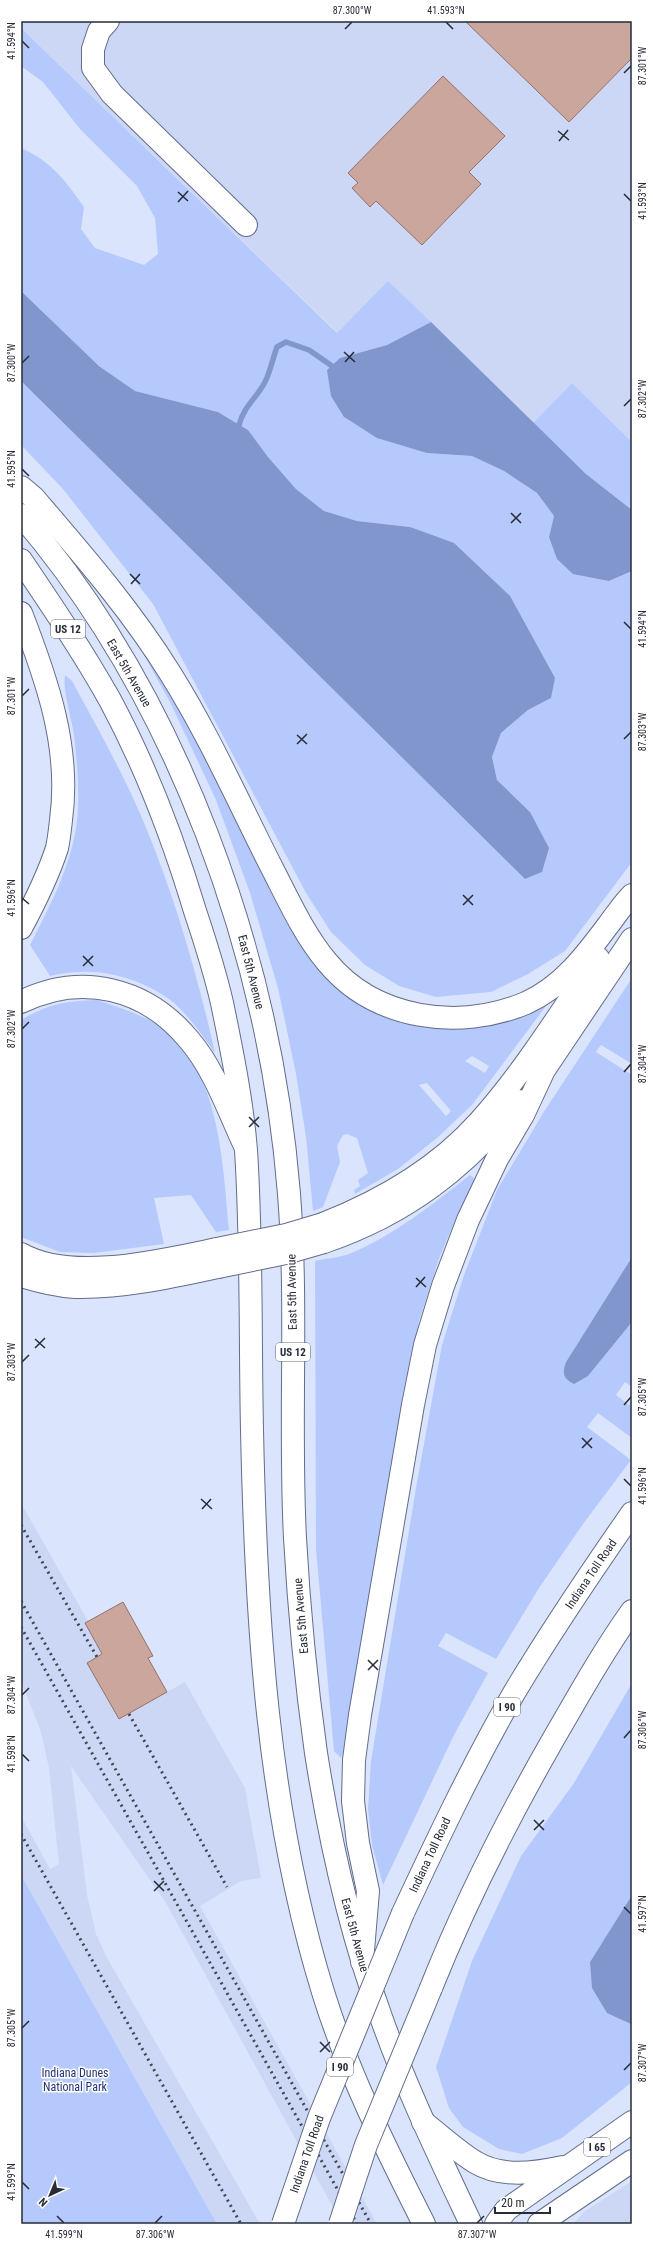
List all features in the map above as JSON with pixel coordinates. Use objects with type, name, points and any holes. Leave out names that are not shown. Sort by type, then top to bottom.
[{"type":"main road","points":[[108,21],[99,31],[93,49],[93,68],[112,94],[246,225]]},
{"type":"main road","points":[[21,487],[34,498],[115,593],[170,672],[213,749],[302,926],[328,963],[353,985],[388,1006],[432,1018],[462,1018],[496,1013],[528,1002],[556,985],[581,962],[632,895]]},
{"type":"main road","name":"East 5th Avenue","points":[[21,515],[82,594],[133,677],[171,750],[209,838],[236,917],[256,988],[281,1124],[289,1196],[292,1283],[295,1535],[304,1650],[316,1755],[339,1873],[362,1962],[381,2018],[423,2122],[471,2224]]},
{"type":"main road","name":"US 12","points":[[21,560],[69,631],[111,702],[142,767],[177,852],[221,1000],[245,1146],[252,1291],[252,1429],[257,1550],[262,1650],[272,1754],[295,1883],[323,1991],[355,2080],[424,2224]]},
{"type":"main road","points":[[21,613],[38,658],[53,706],[61,748],[64,793],[57,846],[39,896],[21,928]]},
{"type":"main road","points":[[362,1962],[368,1891],[358,1843],[353,1801],[354,1760],[360,1715],[413,1405],[432,1323],[443,1286],[465,1227],[497,1159],[523,1115],[565,1021],[632,910]]},
{"type":"main road","points":[[324,1233],[386,1196],[447,1152],[478,1123],[565,1021],[632,939]]},
{"type":"main road","points":[[21,1002],[38,994],[73,986],[109,988],[138,999],[166,1016],[191,1041],[213,1078],[245,1146]]},
{"type":"main road","points":[[21,1276],[48,1284],[75,1287],[138,1282],[286,1235],[324,1233],[347,1234],[386,1216],[424,1192],[460,1165],[503,1121],[544,1070]]},
{"type":"main road","points":[[21,1254],[51,1265],[109,1268],[217,1258]]},
{"type":"main road","name":"Indiana Toll Road","points":[[283,2224],[319,2118],[403,1913],[455,1802],[514,1694],[575,1596],[632,1513]]},
{"type":"main road","points":[[340,2224],[366,2145],[469,1897],[504,1826],[561,1726],[632,1610]]},
{"type":"main road","points":[[423,2122],[475,2163],[496,2171],[532,2173],[572,2165]]},
{"type":"main road","name":"I 65","points":[[496,2224],[506,2210],[632,2122]]},
{"type":"main road","name":"I 65","points":[[538,2224],[569,2205],[632,2161]]},
{"type":"main road","points":[[556,2224],[569,2205]]},
{"type":"shaded area","points":[[21,21],[632,21],[632,442],[572,383],[533,423],[388,281],[338,333],[21,28]]},
{"type":"shaded area","points":[[21,291],[99,366],[135,391],[218,412],[248,430],[268,457],[296,489],[324,511],[357,521],[410,527],[454,543],[510,596],[555,678],[551,698],[528,710],[501,733],[492,757],[497,780],[530,812],[549,848],[542,872],[525,879],[21,381]]},
{"type":"shaded area","points":[[431,322],[586,474],[632,510],[632,571],[609,581],[573,574],[557,559],[549,537],[554,516],[537,493],[504,471],[472,456],[427,453],[377,438],[344,417],[331,396],[327,370],[340,358],[387,345]]},
{"type":"shaded area","points":[[632,1257],[632,1322],[588,1376],[574,1384],[564,1375],[566,1362]]},
{"type":"shaded area","points":[[21,1503],[88,1621],[167,1692],[185,1682],[245,1788],[261,1878],[241,1881],[200,1906],[377,2224],[342,2224],[166,1903],[71,1766],[87,1895],[96,1934],[106,1956],[260,2224],[217,2224],[21,1875],[21,1816],[50,1869],[59,1864],[49,1768],[41,1732],[21,1681]]},
{"type":"shaded area","points":[[632,1895],[631,2024],[607,2013],[592,1988],[590,1962]]},
{"type":"shaded area","points":[[632,2181],[632,2224],[573,2224],[585,2211]]},
{"type":"green space","points":[[21,28],[337,333],[388,281],[431,322],[387,345],[340,358],[427,453],[472,456],[504,471],[537,493],[554,516],[549,537],[609,581],[632,571],[632,862],[565,951],[528,974],[491,992],[436,997],[399,986],[365,965],[331,932],[306,893],[153,604],[63,489],[21,445],[21,381],[525,879],[542,872],[530,812],[497,780],[492,757],[501,733],[528,710],[551,698],[410,527],[357,521],[324,511],[296,489],[268,457],[248,430],[218,412],[135,391],[99,366],[21,291],[21,148],[41,159],[64,180],[71,189],[84,207],[81,229],[95,248],[144,265],[158,254],[155,218],[137,186],[80,129],[43,82],[21,66]]},
{"type":"green space","points":[[572,383],[632,442],[632,510],[586,474],[533,423]]},
{"type":"green space","points":[[132,633],[162,678],[343,988],[466,1027],[516,1019],[546,1006],[472,1105],[437,1138],[398,1169],[355,1194],[354,1190],[360,1186],[358,1180],[368,1173],[357,1138],[347,1134],[343,1135],[337,1146],[340,1162],[323,1207],[313,1211],[306,1137],[296,1074],[278,988],[250,893],[216,800],[171,704]],"holes":[[[472,1056],[489,1066],[485,1073],[465,1061]],[[427,1083],[451,1111],[446,1116],[419,1085]]]},
{"type":"green space","points":[[65,675],[72,681],[121,773],[158,857],[186,940],[215,1053],[196,1026],[180,1008],[154,989],[130,979],[104,973],[76,972],[50,976],[30,945],[62,879],[73,844],[76,826],[78,808],[77,768],[74,736],[65,690]]},
{"type":"green space","points":[[632,978],[632,1064],[601,1045],[596,1052],[632,1075],[632,1257],[566,1362],[588,1376],[632,1322],[632,1387],[625,1382],[616,1395],[632,1407],[632,1438],[598,1413],[587,1427],[631,1460],[583,1524],[539,1588],[496,1659],[446,1633],[438,1646],[488,1673],[454,1735],[383,1885],[372,1845],[368,1809],[371,1761],[417,1482],[442,1345],[464,1275],[497,1190],[545,1110]]},
{"type":"green space","points":[[97,1000],[135,1013],[156,1024],[177,1041],[194,1063],[206,1089],[214,1117],[224,1176],[229,1230],[216,1232],[191,1195],[154,1198],[164,1244],[94,1253],[60,1252],[21,1237],[21,1020],[40,1010],[58,1004]]},
{"type":"green space","points":[[470,1175],[475,1179],[440,1256],[419,1321],[384,1506],[344,1751],[341,1758],[334,1751],[316,1549],[315,1261],[349,1254],[365,1247],[412,1219]]},
{"type":"green space","points":[[632,1683],[632,1895],[590,1962],[632,2023],[632,2082],[562,2138],[522,2154],[499,2149],[463,2127],[449,2108],[436,2067],[472,1961],[521,1856],[574,1783]]},
{"type":"green space","name":"Indiana Dunes National Park","points":[[21,1875],[217,2224],[21,2224]]},
{"type":"building","points":[[465,21],[632,21],[632,58],[569,122]]},
{"type":"building","points":[[443,76],[505,136],[469,172],[481,184],[422,245],[376,201],[370,207],[352,188],[358,183],[348,173]]},
{"type":"building","points":[[123,1602],[153,1656],[148,1658],[167,1692],[119,1719],[87,1663],[102,1654],[85,1623]]},
{"type":"waterway","points":[[239,425],[247,408],[265,382],[277,347],[286,342],[309,350],[332,366]]},
{"type":"railway","points":[[21,1525],[97,1657]]},
{"type":"railway","points":[[21,1601],[371,2224]]},
{"type":"railway","points":[[21,1627],[357,2224]]},
{"type":"railway","points":[[129,1714],[227,1887]]},
{"type":"railway","points":[[21,1834],[241,2224]]}]
